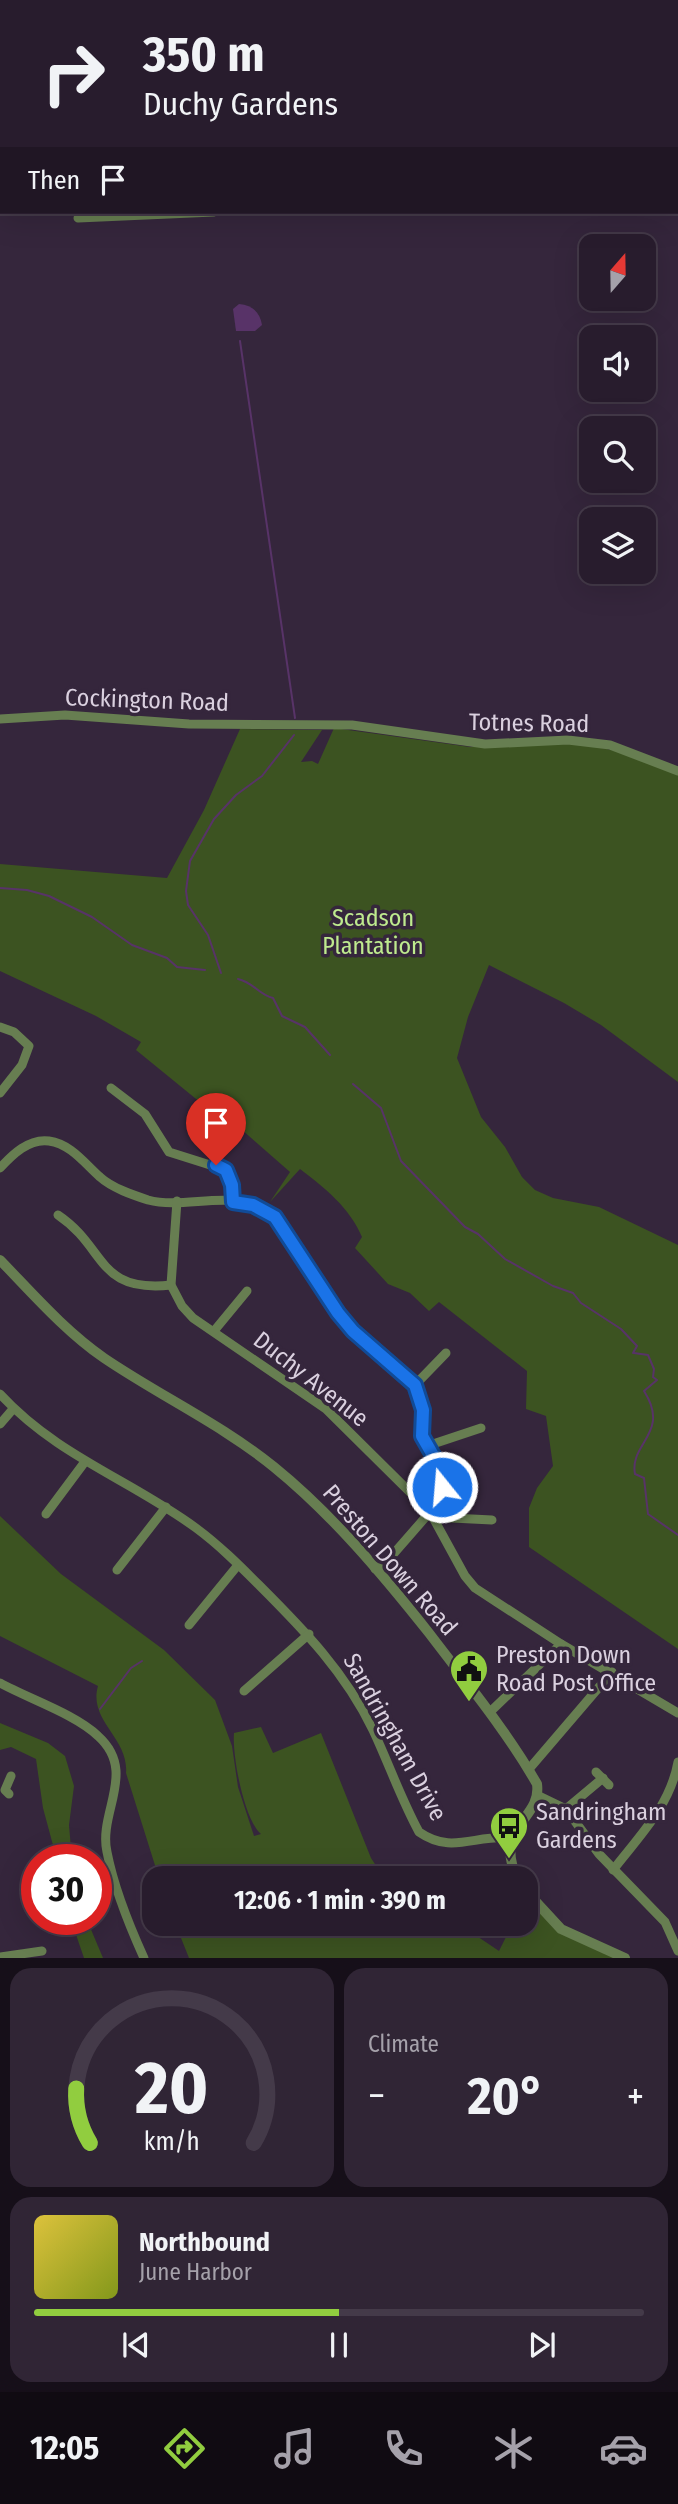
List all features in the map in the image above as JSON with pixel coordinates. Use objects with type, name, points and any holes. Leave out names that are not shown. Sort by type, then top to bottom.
[{"type":"street","points":[[78,218],[169,214]]},
{"type":"street","name":"Cockington Road","points":[[0,719],[65,715],[189,724],[291,724]]},
{"type":"street","name":"Totnes Road","points":[[291,724],[352,725],[485,744],[554,740],[610,745],[678,771]]},
{"type":"street","points":[[0,1027],[14,1032],[29,1046],[22,1065],[0,1093]]},
{"type":"street","points":[[111,1088],[145,1114],[169,1153],[226,1170],[232,1185],[233,1202]]},
{"type":"street","points":[[2,1161],[33,1142],[49,1140],[75,1153],[102,1179],[152,1201],[233,1202],[253,1205],[275,1217],[338,1313],[353,1331],[415,1385],[423,1410],[422,1436],[442,1471],[440,1497],[431,1515],[389,1559],[375,1569]]},
{"type":"street","points":[[58,1214],[79,1229],[95,1257],[127,1284],[141,1287],[171,1285],[177,1201]]},
{"type":"street","name":"Preston Down Road","points":[[0,1260],[71,1331],[102,1357],[239,1441],[280,1472],[375,1569],[490,1712],[529,1769],[537,1784],[537,1795]]},
{"type":"street","name":"Duchy Avenue","points":[[171,1285],[182,1306],[193,1318],[326,1409],[431,1515],[465,1576],[475,1588],[561,1644],[678,1713]]},
{"type":"street","points":[[214,1331],[247,1291]]},
{"type":"street","points":[[415,1385],[446,1353]]},
{"type":"street","name":"Sandringham Drive","points":[[0,1394],[13,1409],[84,1463],[166,1507],[221,1547],[309,1634],[342,1676],[365,1716],[419,1832],[433,1842],[445,1844],[491,1836],[512,1838]]},
{"type":"street","points":[[0,1424],[13,1409]]},
{"type":"street","points":[[427,1446],[481,1429]]},
{"type":"street","points":[[46,1514],[84,1463]]},
{"type":"street","points":[[117,1570],[166,1507]]},
{"type":"street","points":[[431,1515],[492,1520]]},
{"type":"street","points":[[188,1625],[238,1565]]},
{"type":"street","points":[[244,1691],[309,1634]]},
{"type":"street","points":[[490,1712],[561,1644]]},
{"type":"street","points":[[529,1769],[612,1672]]},
{"type":"street","points":[[0,1683],[86,1727],[109,1748],[118,1779],[106,1825],[106,1850],[122,1904],[144,1958]]},
{"type":"street","points":[[613,1870],[658,1813],[670,1792],[678,1762]]},
{"type":"street","points":[[5,1792],[11,1776]]},
{"type":"street","points":[[566,1809],[602,1778]]},
{"type":"street","points":[[512,1866],[509,1860],[512,1838],[537,1795],[566,1809],[584,1837],[665,1922],[678,1951]]},
{"type":"street","points":[[538,1904],[561,1929],[625,1958]]},
{"type":"street","points":[[0,1957],[43,1951]]},
{"type":"green space","name":"Scadson Plantation","points":[[334,728],[470,747],[565,743],[588,745],[616,751],[678,773],[678,1082],[601,1025],[489,965],[468,1017],[457,1058],[481,1117],[505,1147],[522,1177],[535,1190],[553,1198],[599,1207],[678,1245],[678,1649],[529,1547],[529,1508],[537,1488],[553,1466],[546,1416],[526,1409],[527,1371],[439,1302],[429,1311],[410,1293],[388,1284],[355,1248],[362,1237],[351,1217],[327,1191],[300,1169],[270,1202],[290,1172],[241,1129],[201,1103],[136,1050],[141,1042],[96,1016],[0,971],[0,864],[167,878],[204,810],[240,729],[322,730],[301,762],[312,761],[318,764]]},
{"type":"green space","points":[[0,1516],[61,1574],[164,1650],[215,1700],[232,1746],[238,1787],[254,1836],[261,1834],[244,1802],[235,1756],[234,1733],[261,1727],[273,1753],[321,1733],[376,1866],[155,1866],[126,1773],[125,1761],[99,1709],[96,1698],[98,1686],[0,1636]]},
{"type":"green space","points":[[0,1723],[48,1743],[65,1756],[74,1786],[69,1825],[71,1844],[53,1844],[43,1808],[36,1759],[11,1747],[0,1750]]},
{"type":"green space","points":[[538,1907],[547,1917],[625,1958],[189,1958],[180,1936],[477,1936],[499,1951],[506,1936],[538,1936]]},
{"type":"green space","points":[[76,1935],[93,1935],[103,1958],[84,1958]]},
{"type":"shaded area","points":[[239,304],[248,306],[259,316],[262,325],[255,331],[236,331],[233,309]]},
{"type":"waterway","points":[[240,341],[295,718]]},
{"type":"waterway","points":[[221,973],[208,935],[188,905],[186,891],[190,861],[214,819],[236,795],[262,776],[294,735]]},
{"type":"waterway","points":[[0,888],[27,890],[49,896],[92,917],[132,945],[167,958],[177,967],[205,970]]},
{"type":"waterway","points":[[238,979],[273,998],[282,1016],[305,1027],[330,1055]]},
{"type":"waterway","points":[[353,1084],[381,1108],[401,1161],[465,1227],[478,1234],[505,1259],[553,1286],[573,1293],[581,1303],[621,1329],[637,1346],[633,1353]]},
{"type":"waterway","points":[[634,1353],[648,1355],[654,1369],[653,1377],[657,1380],[644,1391],[653,1417],[651,1428],[635,1463],[635,1474],[644,1478],[648,1514],[678,1535]]},
{"type":"waterway","points":[[100,1709],[131,1668],[142,1661]]},
{"type":"place","name":"Preston Down Road Post Office","points":[[469,1703]]},
{"type":"place","name":"Sandringham Gardens","points":[[509,1860]]},
{"type":"route","points":[[216,1165],[226,1170],[232,1185],[233,1202],[253,1205],[275,1217],[285,1228],[314,1278],[353,1331],[415,1385],[423,1410],[422,1436],[442,1471],[442,1487]]}]
